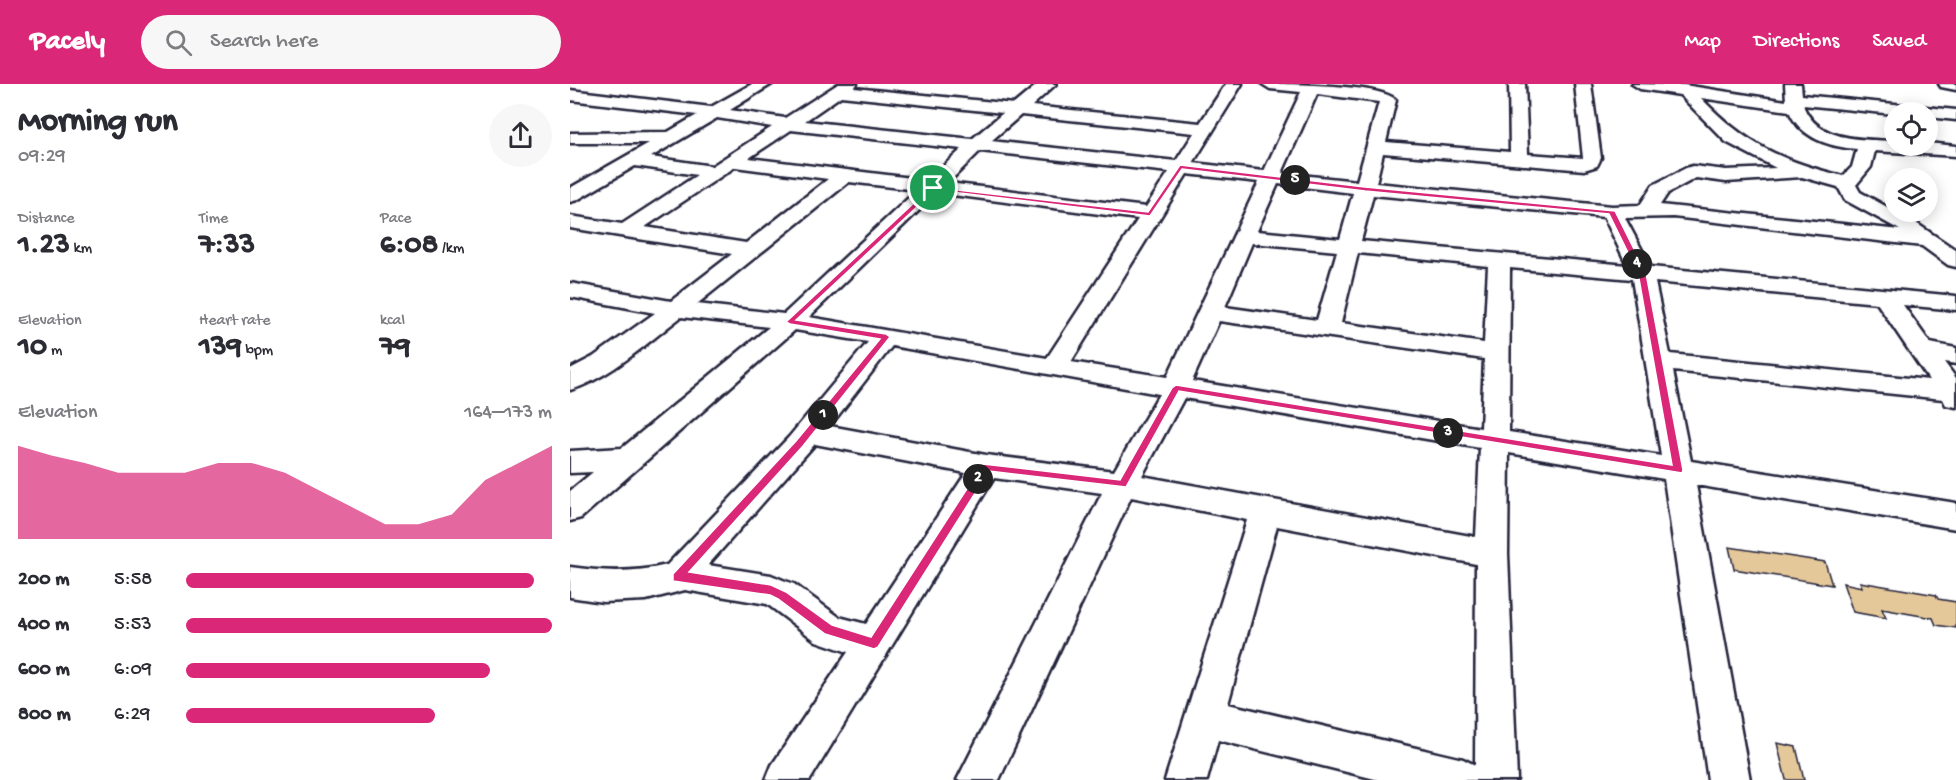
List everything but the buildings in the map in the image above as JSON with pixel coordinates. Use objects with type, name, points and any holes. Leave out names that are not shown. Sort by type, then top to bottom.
[{"type":"street","points":[[570,196],[764,84]]},
{"type":"street","points":[[570,509],[790,322],[977,144],[1048,84]]},
{"type":"street","points":[[1054,368],[1234,84]]},
{"type":"street","points":[[1270,84],[1312,86],[1376,94],[1388,100],[1327,329]]},
{"type":"street","points":[[1517,84],[1519,158]]},
{"type":"street","points":[[1376,147],[1584,164],[1590,162],[1592,158],[1583,84]]},
{"type":"street","points":[[1640,84],[1684,90],[1711,89],[1794,97],[1956,115]]},
{"type":"street","points":[[1947,84],[1956,85]]},
{"type":"street","points":[[978,780],[1122,484],[1176,388],[1312,86]]},
{"type":"street","points":[[625,231],[843,88],[1016,110],[1204,129]]},
{"type":"street","points":[[937,101],[952,90]]},
{"type":"street","points":[[1684,90],[1727,132],[1779,164],[1803,172],[1845,183],[1858,175],[1864,166],[1866,145]]},
{"type":"street","points":[[1868,92],[1884,112]]},
{"type":"street","points":[[574,97],[633,100],[788,124],[1365,189],[1612,212],[1673,211],[1928,240]]},
{"type":"street","points":[[1794,97],[1804,124],[1814,132],[1832,140],[1884,146]]},
{"type":"street","points":[[573,140],[674,136]]},
{"type":"street","points":[[1938,149],[1956,151]]},
{"type":"street","points":[[632,160],[715,172]]},
{"type":"street","points":[[731,161],[1150,214]]},
{"type":"street","points":[[1646,212],[1660,189],[1694,172],[1726,176],[1803,172]]},
{"type":"street","points":[[570,176],[599,179]]},
{"type":"street","points":[[570,380],[602,363],[676,309],[844,176]]},
{"type":"street","points":[[1845,183],[1852,196],[1928,240],[1956,260]]},
{"type":"street","points":[[1612,212],[1642,273],[1730,780]]},
{"type":"street","points":[[570,222],[751,250]]},
{"type":"street","points":[[1244,236],[1956,303]]},
{"type":"street","points":[[1496,780],[1491,554],[1499,260]]},
{"type":"street","points":[[570,290],[676,309],[790,322],[886,337],[1054,368],[1956,516]]},
{"type":"street","points":[[1884,296],[1954,394]]},
{"type":"street","points":[[1209,312],[1496,353]]},
{"type":"street","points":[[677,577],[809,432],[886,337]]},
{"type":"street","points":[[1923,350],[1956,356]]},
{"type":"street","points":[[1659,362],[1954,394]]},
{"type":"street","points":[[809,432],[986,466],[1122,484],[1265,513],[1491,554]]},
{"type":"street","points":[[570,462],[627,459]]},
{"type":"street","points":[[787,780],[986,466]]},
{"type":"street","points":[[1186,780],[1265,513]]},
{"type":"street","points":[[570,582],[603,587],[636,586],[685,576],[771,590],[782,595],[829,630],[874,643]]},
{"type":"street","points":[[1204,718],[1463,780]]},
{"type":"route","points":[[1180,167],[1365,189],[1612,212],[1642,273],[1678,470],[1176,388],[1122,484],[986,466],[874,643],[829,630],[782,595],[771,590],[685,576],[677,577],[799,444],[886,337],[790,322],[933,188],[1150,214],[1180,167]]}]
